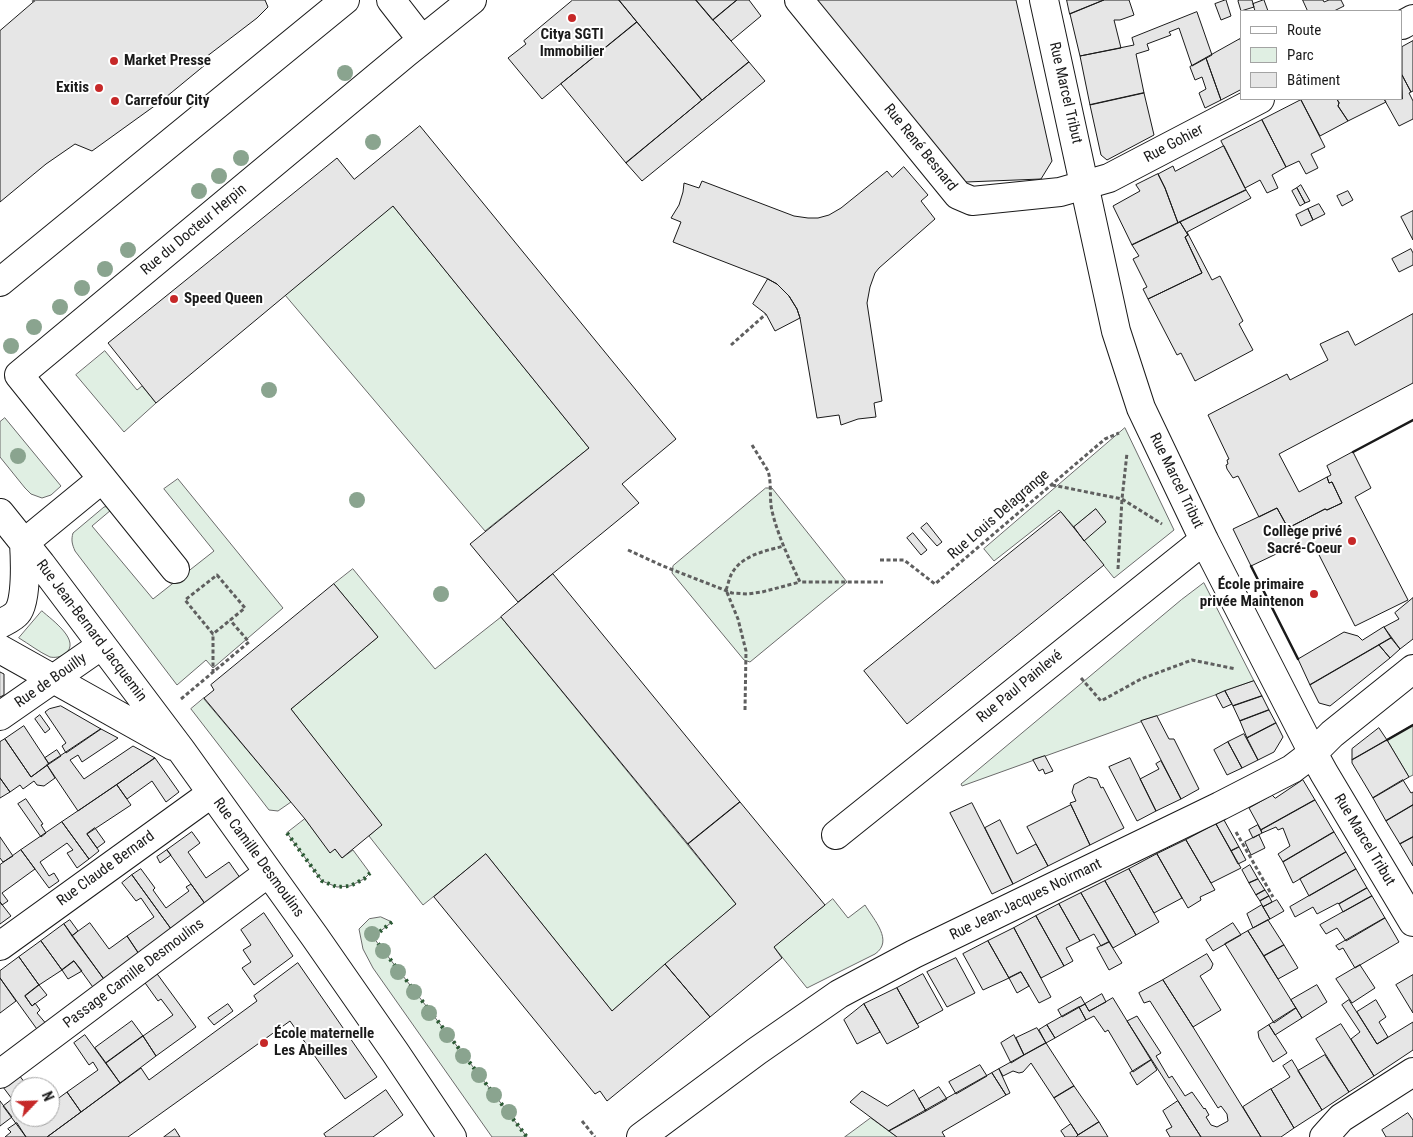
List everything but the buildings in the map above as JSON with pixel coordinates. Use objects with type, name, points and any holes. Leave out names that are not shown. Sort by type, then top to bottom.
[{"type":"street","points":[[0,282],[345,0]]},
{"type":"street","points":[[390,0],[422,40]]},
{"type":"street","name":"Rue du Docteur Herpin","points":[[175,570],[19,375],[472,0]]},
{"type":"street","name":"Rue René Besnard","points":[[799,0],[958,195],[972,201],[1060,192],[1085,184]]},
{"type":"street","name":"Rue Marcel Tribut","points":[[1044,0],[1116,331],[1141,408],[1139,427],[1204,540],[1324,773],[1413,922]]},
{"type":"street","name":"Rue Gohier","points":[[1085,184],[1108,178],[1258,100]]},
{"type":"street","points":[[0,624],[18,613],[22,601],[25,567],[24,544],[102,479]]},
{"type":"street","name":"Rue Jean-Bernard Jacquemin","points":[[0,513],[181,750]]},
{"type":"street","name":"Rue Paul Painlevé","points":[[836,835],[1204,540]]},
{"type":"street","name":"Rue de Bouilly","points":[[0,716],[102,645]]},
{"type":"street","name":"Rue Camille Desmoulins","points":[[0,649],[181,750],[390,1044],[452,1137]]},
{"type":"street","name":"Rue Jean-Jacques Noirmant","points":[[642,1137],[757,1050],[839,994],[914,954],[1220,806],[1292,768],[1413,669]]},
{"type":"street","name":"Rue Claude Bernard","points":[[0,946],[212,793]]},
{"type":"street","name":"Passage Camille Desmoulins","points":[[0,1074],[268,873]]},
{"type":"street","points":[[1324,1137],[1341,1118],[1413,1072]]},
{"type":"path","points":[[731,344],[766,314]]},
{"type":"path","name":"Rue Louis Delagrange","points":[[880,560],[904,560],[935,584],[1105,439],[1139,427]]},
{"type":"path","points":[[1117,609],[1122,500],[1139,427]]},
{"type":"path","points":[[752,445],[768,471],[769,498],[772,511],[784,546],[800,582]]},
{"type":"path","points":[[1051,485],[1122,500],[1169,529]]},
{"type":"path","points":[[745,710],[746,651],[738,620],[726,590],[732,574],[740,563],[751,556],[784,546]]},
{"type":"path","points":[[628,550],[732,593],[762,592],[800,582],[883,582]]},
{"type":"path","points":[[213,634],[244,608],[217,574],[186,600],[213,634],[213,673]]},
{"type":"path","points":[[158,719],[249,642],[230,620]]},
{"type":"path","points":[[1061,654],[1101,701],[1141,679],[1192,660],[1241,670],[1265,659]]},
{"type":"path","points":[[1220,806],[1273,897]]},
{"type":"path","points":[[582,1121],[595,1137]]},
{"type":"green space","points":[[393,206],[589,448],[485,531],[285,295]]},
{"type":"green space","points":[[105,351],[137,390],[142,386],[156,403],[124,432],[76,375]]},
{"type":"green space","points":[[5,418],[61,486],[51,495],[42,498],[31,494],[0,457],[0,422]]},
{"type":"green space","points":[[1125,428],[1174,530],[1114,578],[1084,541],[1096,509],[1074,527],[1059,510],[994,561],[984,549]]},
{"type":"green space","points":[[178,479],[283,608],[213,668],[206,660],[177,685],[75,551],[72,540],[73,533],[104,507],[109,506],[111,510],[92,526],[153,599],[214,551],[164,489]]},
{"type":"green space","points":[[766,488],[772,488],[847,582],[750,662],[744,660],[672,573],[673,566]]},
{"type":"green space","points":[[353,569],[435,669],[501,617],[736,904],[612,1011],[486,854],[423,905],[369,836],[381,825],[291,709],[378,637],[334,584]]},
{"type":"green space","points":[[1204,583],[1254,681],[962,786],[961,784],[1181,600]]},
{"type":"green space","points":[[42,611],[68,637],[69,649],[62,656],[50,657],[19,638]]},
{"type":"green space","points":[[204,698],[291,802],[278,811],[269,810],[191,709]]},
{"type":"green space","points":[[1413,725],[1413,775],[1409,777],[1387,740]]},
{"type":"green space","points":[[305,819],[330,852],[335,849],[342,858],[353,850],[370,873],[364,879],[350,886],[337,887],[322,881],[287,833]]},
{"type":"green space","points":[[833,899],[848,918],[865,905],[881,930],[883,943],[875,954],[807,988],[774,947]]},
{"type":"green space","points":[[381,917],[392,922],[373,937],[527,1137],[492,1137],[373,968],[363,949],[359,929],[369,919]]},
{"type":"green space","points":[[871,1118],[897,1137],[845,1137]]},
{"type":"hedge","points":[[287,833],[322,881],[337,887],[350,886],[364,879],[370,873]]},
{"type":"hedge","points":[[392,922],[373,937],[527,1137]]},
{"type":"wall","points":[[1353,452],[1413,420]]},
{"type":"wall","points":[[1251,566],[1298,659]]},
{"type":"wall","points":[[1387,740],[1413,725]]},
{"type":"place","name":"Citya SGTI Immobilier","points":[[572,18]]},
{"type":"place","name":"Market Presse","points":[[114,61]]},
{"type":"place","name":"Exitis","points":[[99,88]]},
{"type":"place","name":"Carrefour City","points":[[115,101]]},
{"type":"place","name":"Speed Queen","points":[[174,299]]},
{"type":"place","name":"Collège privé Sacré-Coeur","points":[[1352,541]]},
{"type":"place","name":"École primaire privée Maintenon","points":[[1314,594]]},
{"type":"place","name":"École maternelle Les Abeilles","points":[[264,1043]]}]
